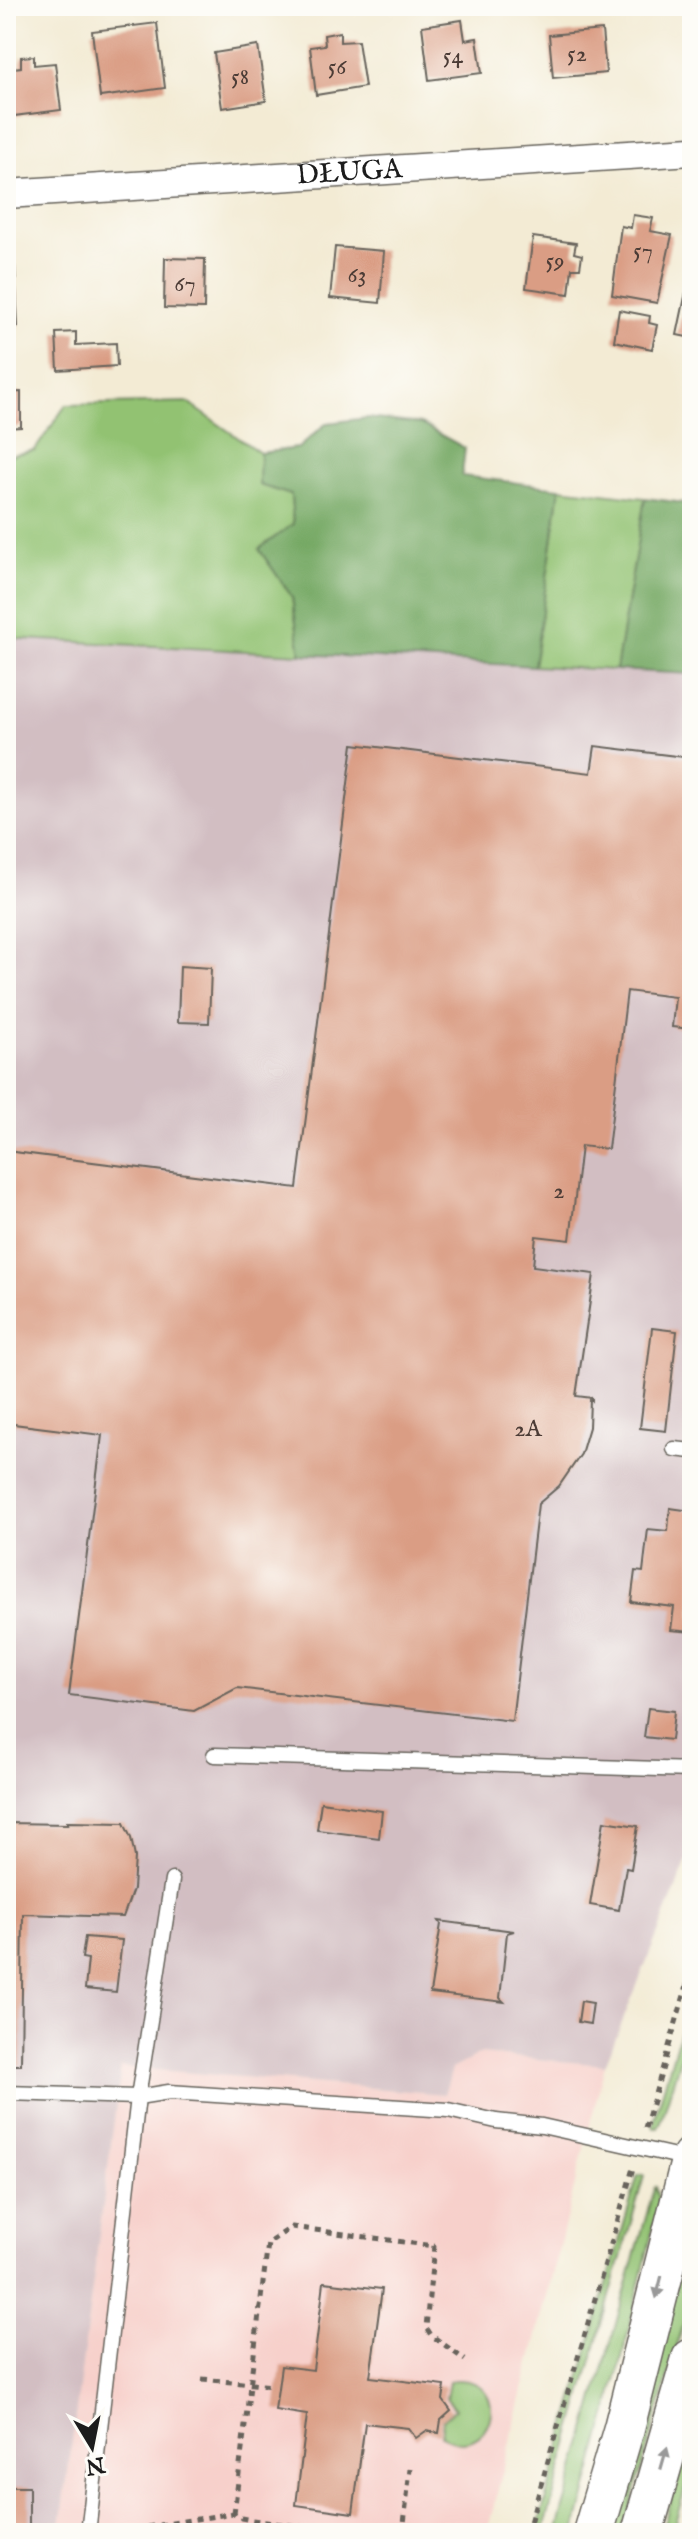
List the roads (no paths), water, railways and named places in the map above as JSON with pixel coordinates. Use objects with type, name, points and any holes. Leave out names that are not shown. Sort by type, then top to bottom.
[{"type":"street","name":"DŁUGA","points":[[6,194],[692,151]]},
{"type":"street","points":[[593,2533],[624,2428],[692,2159]]},
{"type":"street","points":[[642,2533],[692,2359]]},
{"type":"lane","points":[[674,1449],[692,1451]]},
{"type":"lane","points":[[214,1755],[692,1770]]},
{"type":"lane","points":[[88,2533],[138,2097],[172,1880]]},
{"type":"lane","points":[[6,2093],[138,2097],[169,2092],[448,2110],[496,2121],[542,2126],[692,2159]]}]
